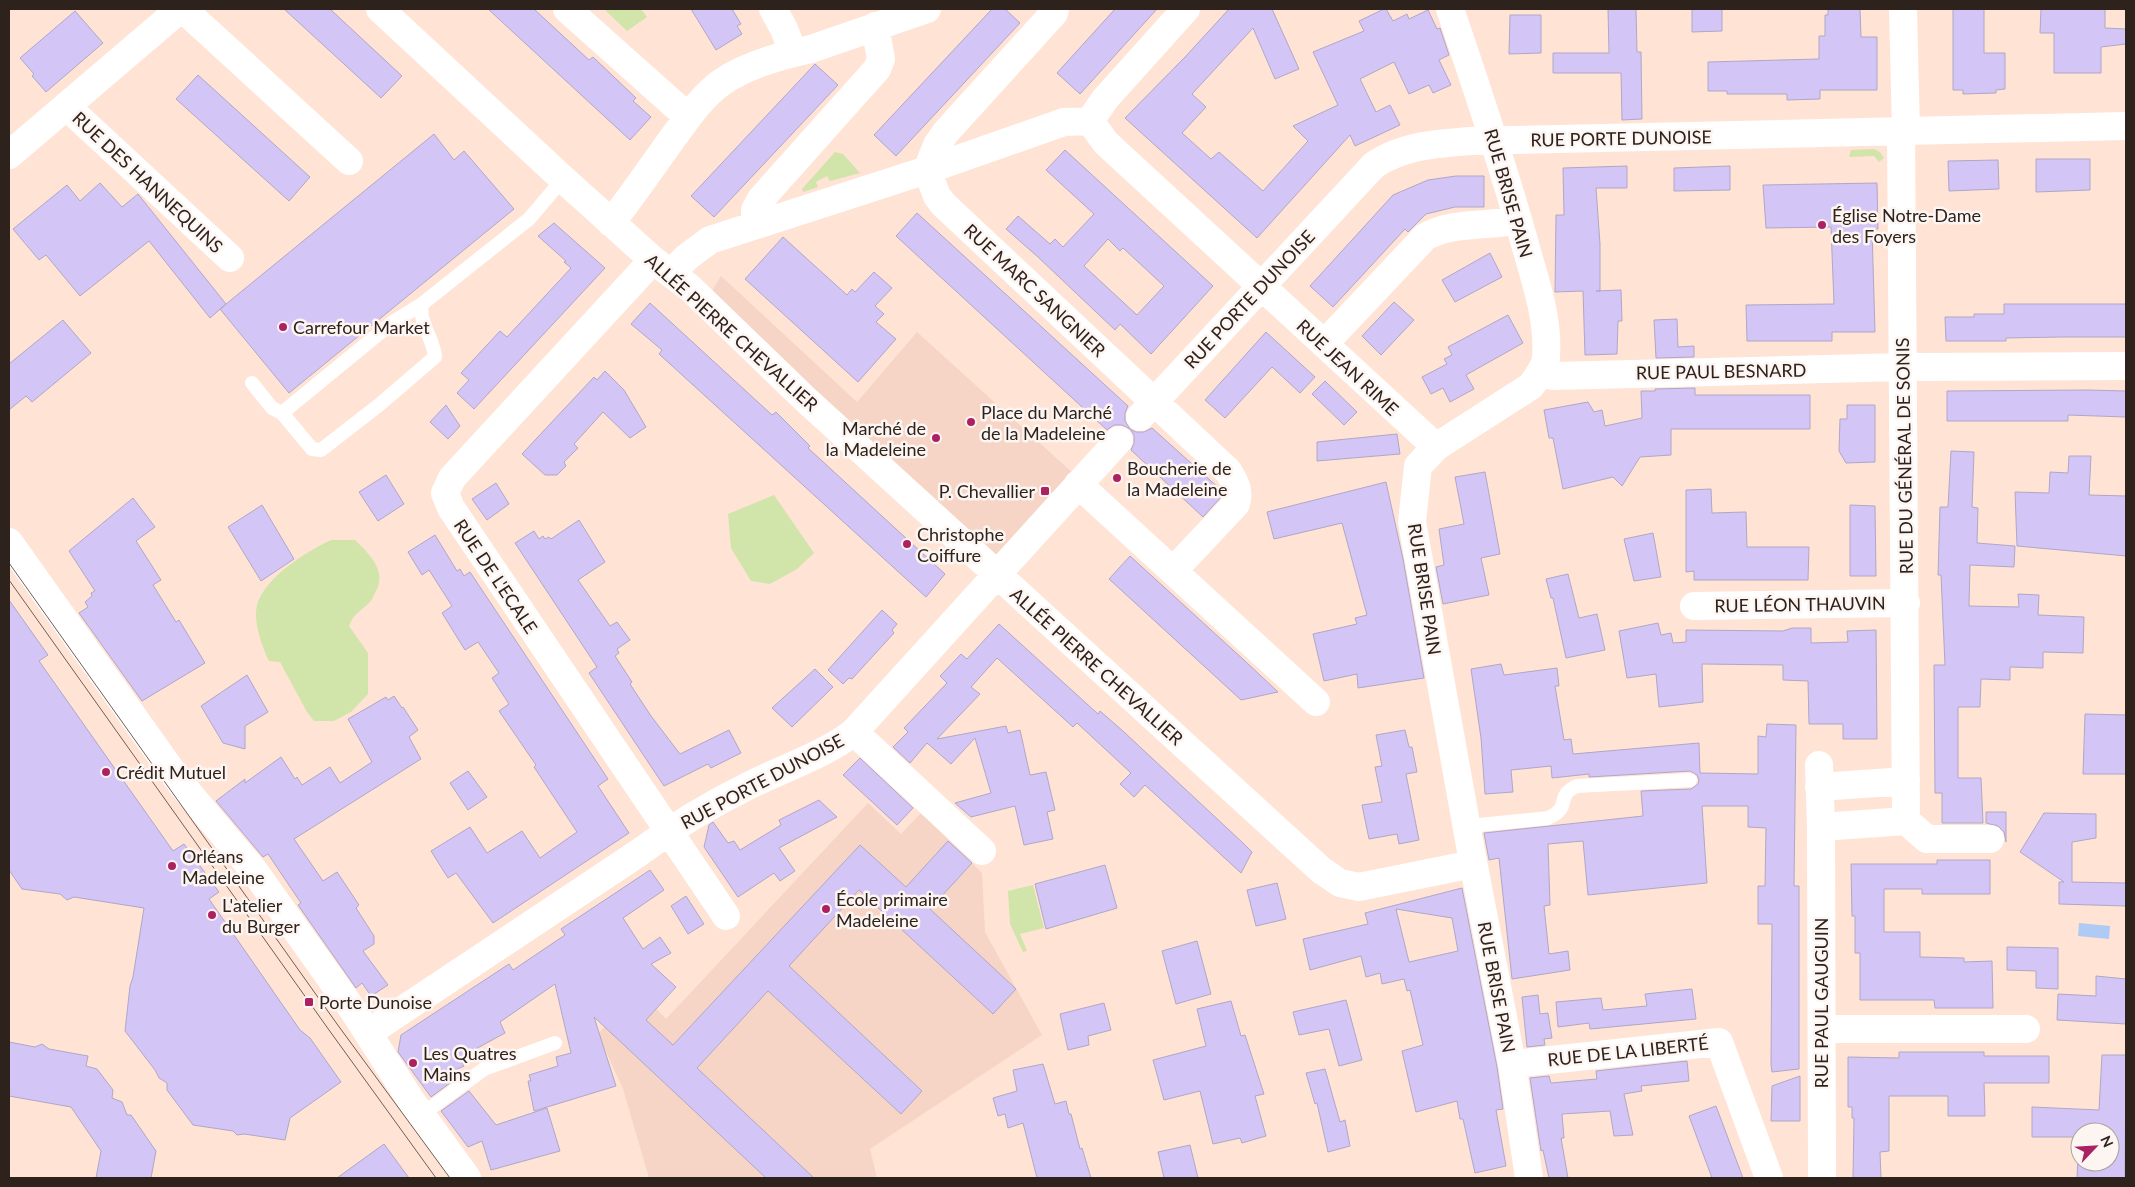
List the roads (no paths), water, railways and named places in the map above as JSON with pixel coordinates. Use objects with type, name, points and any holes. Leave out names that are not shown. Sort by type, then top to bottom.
[{"type":"street","name":"RUE DES HANNEQUINS","points":[[9,155],[181,9],[350,161]]},
{"type":"street","name":"ALLÉE PIERRE CHEVALLIER","points":[[380,9],[563,179],[662,266],[1321,870],[1340,883],[1359,887],[1473,864]]},
{"type":"street","points":[[568,9],[688,117]]},
{"type":"street","points":[[773,9],[784,29],[793,53]]},
{"type":"street","points":[[611,222],[703,98],[723,82],[743,72],[793,53],[811,49],[927,9]]},
{"type":"street","points":[[927,170],[937,145],[946,132],[1054,13],[1055,9]]},
{"type":"street","points":[[1090,121],[1104,98],[1186,9]]},
{"type":"street","name":"RUE BRISE PAIN","points":[[1450,9],[1495,141],[1538,289],[1547,336],[1546,359],[1540,374],[1524,392],[1436,447],[1418,466],[1412,522],[1473,864],[1512,1064],[1529,1178]]},
{"type":"street","name":"RUE DU GÉNÉRAL DE SONIS","points":[[1903,9],[1906,821]]},
{"type":"street","points":[[755,225],[755,210],[761,199],[877,69],[881,59],[875,26]]},
{"type":"street","name":"RUE DES HANNEQUINS","points":[[66,106],[230,258]]},
{"type":"street","name":"RUE DE L'ECALE","points":[[726,916],[451,508],[446,493],[452,478],[662,266],[687,257],[710,240],[927,170],[1064,122],[1090,121]]},
{"type":"street","name":"RUE JEAN RIME","points":[[1090,121],[1106,143],[1436,447]]},
{"type":"street","name":"RUE PORTE DUNOISE","points":[[1148,409],[1365,175],[1385,158],[1424,145],[1495,141],[2126,126]]},
{"type":"street","name":"RUE MARC SANGNIER","points":[[927,170],[937,196],[944,204],[1148,409],[1228,471],[1237,487],[1238,498],[1236,504],[1173,571]]},
{"type":"street","points":[[1324,344],[1426,237],[1443,229],[1518,220]]},
{"type":"street","name":"RUE PAUL BESNARD","points":[[1540,374],[1553,376],[1903,367],[2126,366]]},
{"type":"street","name":"RUE PORTE DUNOISE","points":[[368,1034],[637,854],[668,830],[748,786],[840,743],[854,732],[1119,440]]},
{"type":"street","points":[[1078,484],[1316,702]]},
{"type":"street","points":[[9,542],[181,784],[255,872],[355,1013],[421,1115],[467,1178]]},
{"type":"street","name":"RUE LÉON THAUVIN","points":[[1694,606],[1906,603]]},
{"type":"street","points":[[854,732],[982,851]]},
{"type":"street","name":"RUE PAUL GAUGUIN","points":[[1822,1178],[1819,776],[1906,781]]},
{"type":"street","points":[[1820,827],[1906,821],[1928,839],[1990,839]]},
{"type":"street","points":[[1822,1029],[2026,1029]]},
{"type":"street","name":"RUE DE LA LIBERTÉ","points":[[1512,1064],[1719,1042],[1770,1178]]},
{"type":"lane","points":[[282,413],[393,322],[422,304],[529,219],[563,179]]},
{"type":"lane","points":[[252,383],[272,408],[282,413],[312,449],[321,450],[434,357],[434,348],[421,315],[422,304]]},
{"type":"lane","points":[[1479,825],[1548,818],[1558,814],[1564,807],[1564,795],[1567,791],[1577,786],[1690,780]]},
{"type":"lane","points":[[421,1115],[484,1068],[555,1043]]},
{"type":"water","points":[[2079,923],[2110,926],[2109,939],[2078,936]]},
{"type":"tram line","points":[[9,563],[337,1024],[450,1178]]},
{"type":"tram line","points":[[9,580],[436,1178]]},
{"type":"place","name":"Église Notre-Dame des Foyers","points":[[1822,225]]},
{"type":"place","name":"Carrefour Market","points":[[283,327]]},
{"type":"place","name":"Place du Marché de la Madeleine","points":[[971,422]]},
{"type":"place","name":"Marché de la Madeleine","points":[[936,438]]},
{"type":"place","name":"Boucherie de la Madeleine","points":[[1117,478]]},
{"type":"place","name":"P. Chevallier","points":[[1045,491]]},
{"type":"place","name":"Christophe Coiffure","points":[[907,544]]},
{"type":"place","name":"Crédit Mutuel","points":[[106,772]]},
{"type":"place","name":"Orléans Madeleine","points":[[172,866]]},
{"type":"place","name":"École primaire Madeleine","points":[[826,909]]},
{"type":"place","name":"L'atelier du Burger","points":[[212,915]]},
{"type":"place","name":"Porte Dunoise","points":[[309,1002]]},
{"type":"place","name":"Les Quatres Mains","points":[[413,1063]]}]
